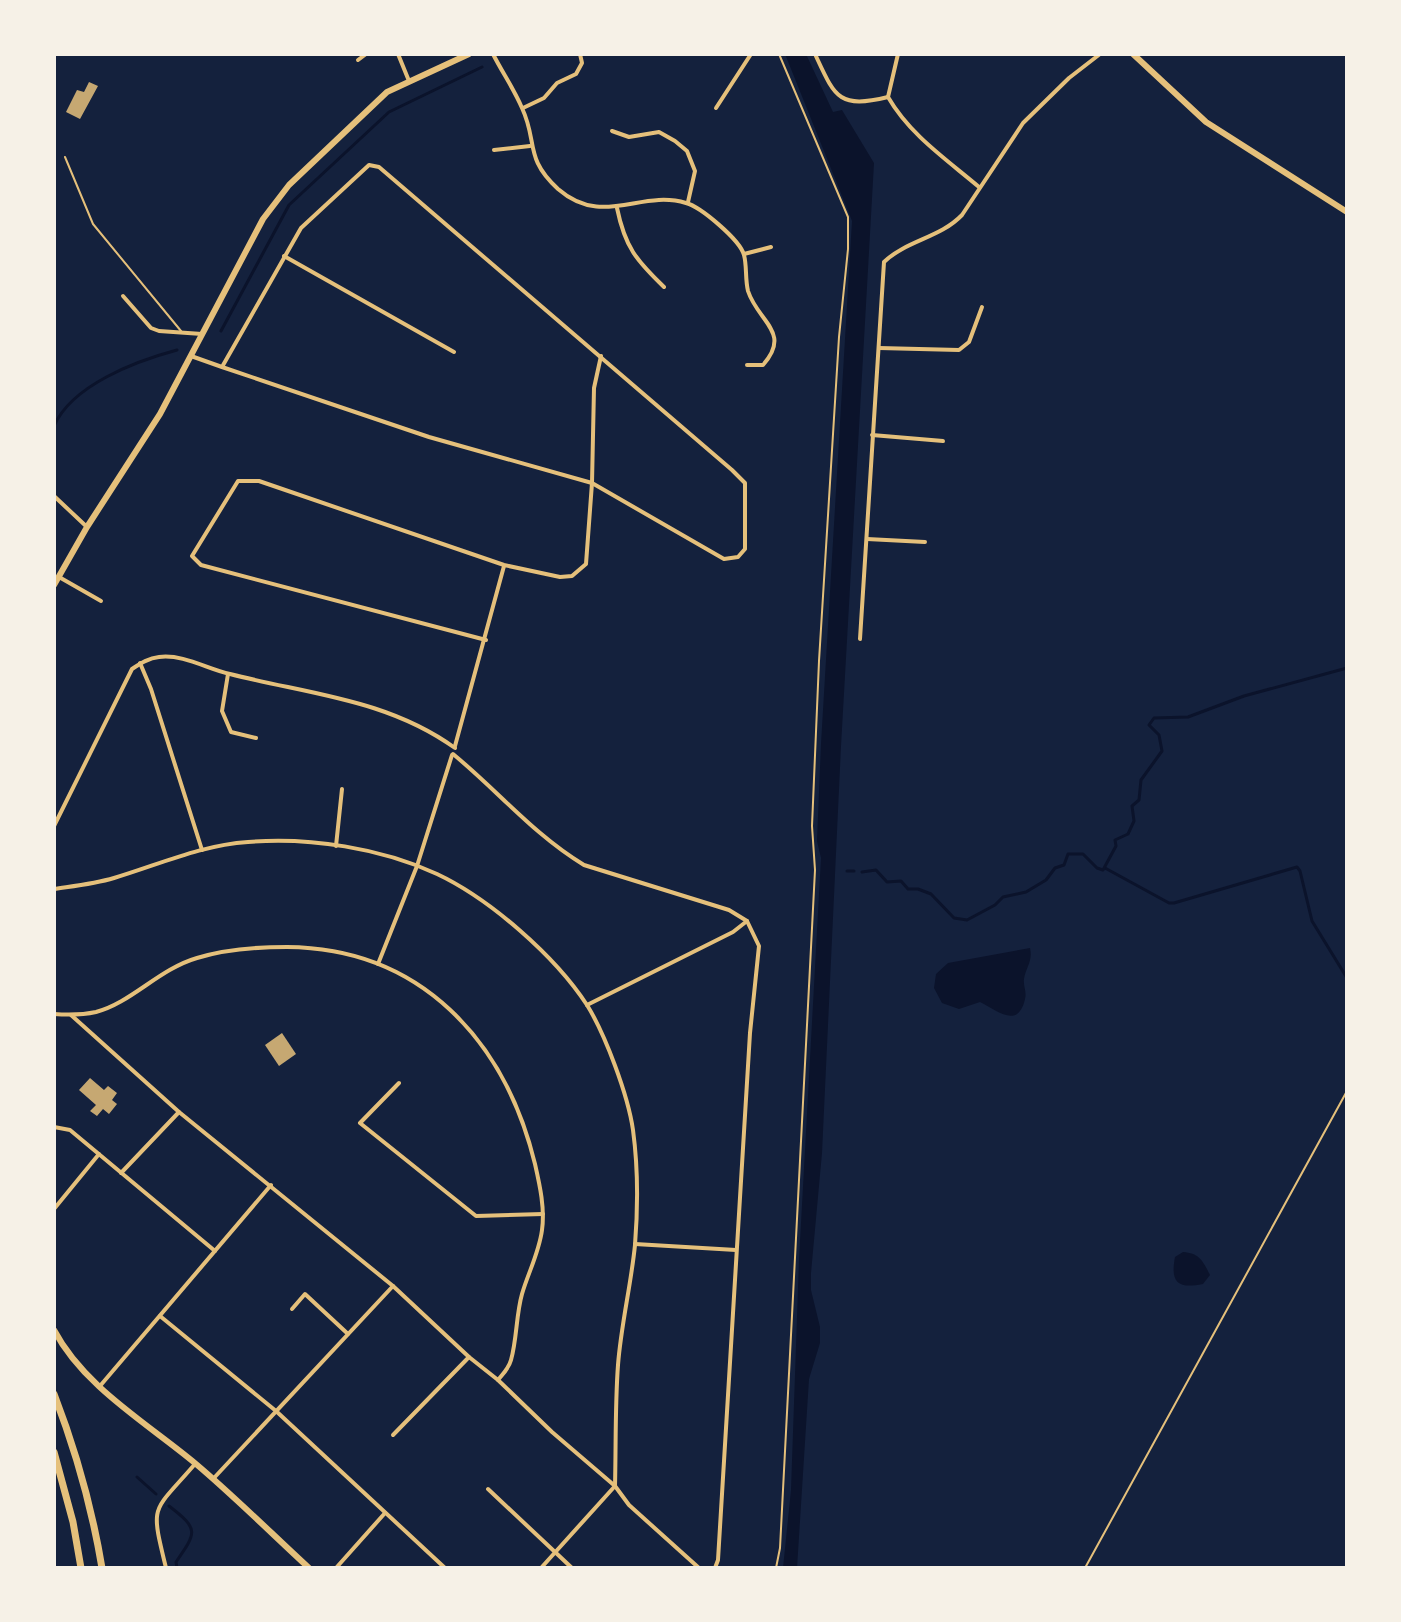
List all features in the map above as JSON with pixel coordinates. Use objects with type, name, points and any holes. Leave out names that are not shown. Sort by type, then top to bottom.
[{"type":"highway","points":[[54,1394],[73,1442],[102,1568]]},
{"type":"highway","points":[[54,1452],[73,1522],[81,1568]]},
{"type":"main road","points":[[54,585],[87,527],[160,414],[263,219],[289,185],[387,92],[469,54]]},
{"type":"main road","points":[[1133,54],[1206,122],[1347,212]]},
{"type":"main road","points":[[54,1330],[70,1358],[213,1479],[309,1568]]},
{"type":"street","points":[[358,60],[366,54]]},
{"type":"street","points":[[398,54],[407,82]]},
{"type":"street","points":[[493,54],[522,108],[528,124],[530,146],[544,174],[560,191],[583,205],[617,208],[666,201],[688,203],[714,220],[744,254],[748,291],[770,326],[776,345],[763,365],[747,365]]},
{"type":"street","points":[[522,108],[544,98],[557,83],[576,74],[582,63],[580,54]]},
{"type":"street","points":[[716,108],[751,54]]},
{"type":"street","points":[[815,54],[836,93],[848,102],[860,103],[888,97]]},
{"type":"street","points":[[898,54],[888,97],[911,130],[979,187]]},
{"type":"street","points":[[860,639],[884,262],[895,251],[952,226],[1023,123],[1069,78],[1100,54]]},
{"type":"street","points":[[612,131],[629,137],[659,132],[687,151],[695,171],[688,203]]},
{"type":"street","points":[[494,150],[530,146]]},
{"type":"street","points":[[189,355],[222,367],[429,437],[592,483],[724,559],[738,557],[745,549],[745,483],[379,167],[369,165],[301,228],[222,367]]},
{"type":"street","points":[[617,208],[630,251],[664,287]]},
{"type":"street","points":[[744,254],[771,247]]},
{"type":"street","points":[[284,256],[454,352]]},
{"type":"street","points":[[123,296],[151,328],[202,334]]},
{"type":"street","points":[[879,348],[959,350],[969,342],[982,307]]},
{"type":"street","points":[[486,640],[201,565],[192,556],[238,481],[259,481],[504,565],[560,577],[572,576],[586,564],[594,388],[601,356]]},
{"type":"street","points":[[872,435],[943,441]]},
{"type":"street","points":[[54,496],[87,527]]},
{"type":"street","points":[[867,539],[925,542]]},
{"type":"street","points":[[378,964],[417,866],[454,751],[504,565]]},
{"type":"street","points":[[59,577],[101,601]]},
{"type":"street","points":[[54,826],[128,677],[140,663],[167,657],[228,674],[360,702],[415,723],[454,751],[545,836],[584,865],[729,910],[747,921],[759,946],[749,1049],[718,1560],[715,1568]]},
{"type":"street","points":[[140,663],[202,850]]},
{"type":"street","points":[[228,674],[222,711],[231,732],[256,738]]},
{"type":"street","points":[[336,846],[342,789]]},
{"type":"street","points":[[54,889],[113,878],[202,850],[247,842],[336,846],[368,851],[417,866],[461,886],[520,932],[553,964],[587,1005],[615,1066],[629,1109],[637,1184],[635,1244],[618,1364],[615,1486],[541,1568]]},
{"type":"street","points":[[587,1005],[733,932],[747,921]]},
{"type":"street","points":[[54,1014],[98,1011],[176,966],[217,954],[270,947],[322,948],[378,964],[443,1002],[498,1067],[514,1098],[538,1178],[543,1214],[538,1249],[519,1311],[511,1359],[498,1380]]},
{"type":"street","points":[[71,1015],[179,1112],[393,1286],[615,1486],[647,1522],[699,1568]]},
{"type":"street","points":[[399,1083],[360,1123],[476,1216],[543,1214]]},
{"type":"street","points":[[121,1173],[179,1112]]},
{"type":"street","points":[[54,1127],[70,1130],[215,1251]]},
{"type":"street","points":[[54,1209],[99,1154]]},
{"type":"street","points":[[100,1386],[271,1185]]},
{"type":"street","points":[[635,1244],[736,1250]]},
{"type":"street","points":[[213,1479],[393,1286]]},
{"type":"street","points":[[292,1309],[305,1294],[348,1334]]},
{"type":"street","points":[[160,1316],[276,1411],[445,1568]]},
{"type":"street","points":[[393,1435],[469,1357]]},
{"type":"street","points":[[166,1568],[155,1523],[156,1513],[161,1501],[195,1464]]},
{"type":"street","points":[[488,1489],[572,1568]]},
{"type":"street","points":[[336,1568],[386,1513]]},
{"type":"lane","points":[[65,157],[93,224],[182,332]]},
{"type":"path","points":[[776,1568],[780,1548],[815,870],[812,826],[819,661],[839,337],[848,249],[848,217],[779,54]]},
{"type":"path","points":[[1085,1568],[1347,1091]]},
{"type":"water","points":[[785,54],[806,54],[833,112],[842,110],[874,163],[822,1153],[811,1273],[820,1343],[809,1379],[797,1568],[783,1568],[791,1490],[799,1260],[821,858],[817,841],[821,744],[852,221]]},
{"type":"water","points":[[1030,948],[1024,979],[1026,994],[1017,1014],[1006,1015],[980,1002],[959,1009],[942,1003],[934,988],[936,974],[948,963]]},
{"type":"water","points":[[1183,1252],[1197,1256],[1205,1266],[1210,1275],[1203,1284],[1182,1285],[1175,1278],[1175,1257]]},
{"type":"building","points":[[89,82],[98,86],[80,119],[66,112],[77,90],[84,92]]},
{"type":"building","points":[[282,1033],[296,1054],[279,1066],[265,1045]]},
{"type":"building","points":[[90,1078],[104,1090],[108,1086],[117,1093],[112,1100],[117,1104],[109,1114],[103,1109],[97,1116],[90,1111],[96,1105],[79,1090]]},
{"type":"waterway","points":[[221,331],[289,205],[389,112],[482,67]]},
{"type":"waterway","points":[[54,426],[63,411],[90,387],[125,368],[177,350]]},
{"type":"waterway","points":[[862,872],[876,870],[887,882],[901,881],[908,889],[931,894],[954,918],[967,920],[995,905],[1003,897],[1026,892],[1046,880],[1055,868],[1064,865],[1068,854],[1083,854],[1103,870],[1116,846],[1115,840],[1128,834],[1134,821],[1132,806],[1139,800],[1141,780],[1162,751],[1159,735],[1149,725],[1154,718],[1188,717],[1244,696],[1347,668]]},
{"type":"waterway","points":[[1105,868],[1174,903],[1297,867],[1312,921],[1347,978]]},
{"type":"waterway","points":[[847,871],[854,871]]},
{"type":"waterway","points":[[137,1477],[156,1494]]},
{"type":"waterway","points":[[169,1506],[186,1520],[192,1531],[188,1544],[176,1562],[177,1568]]}]
